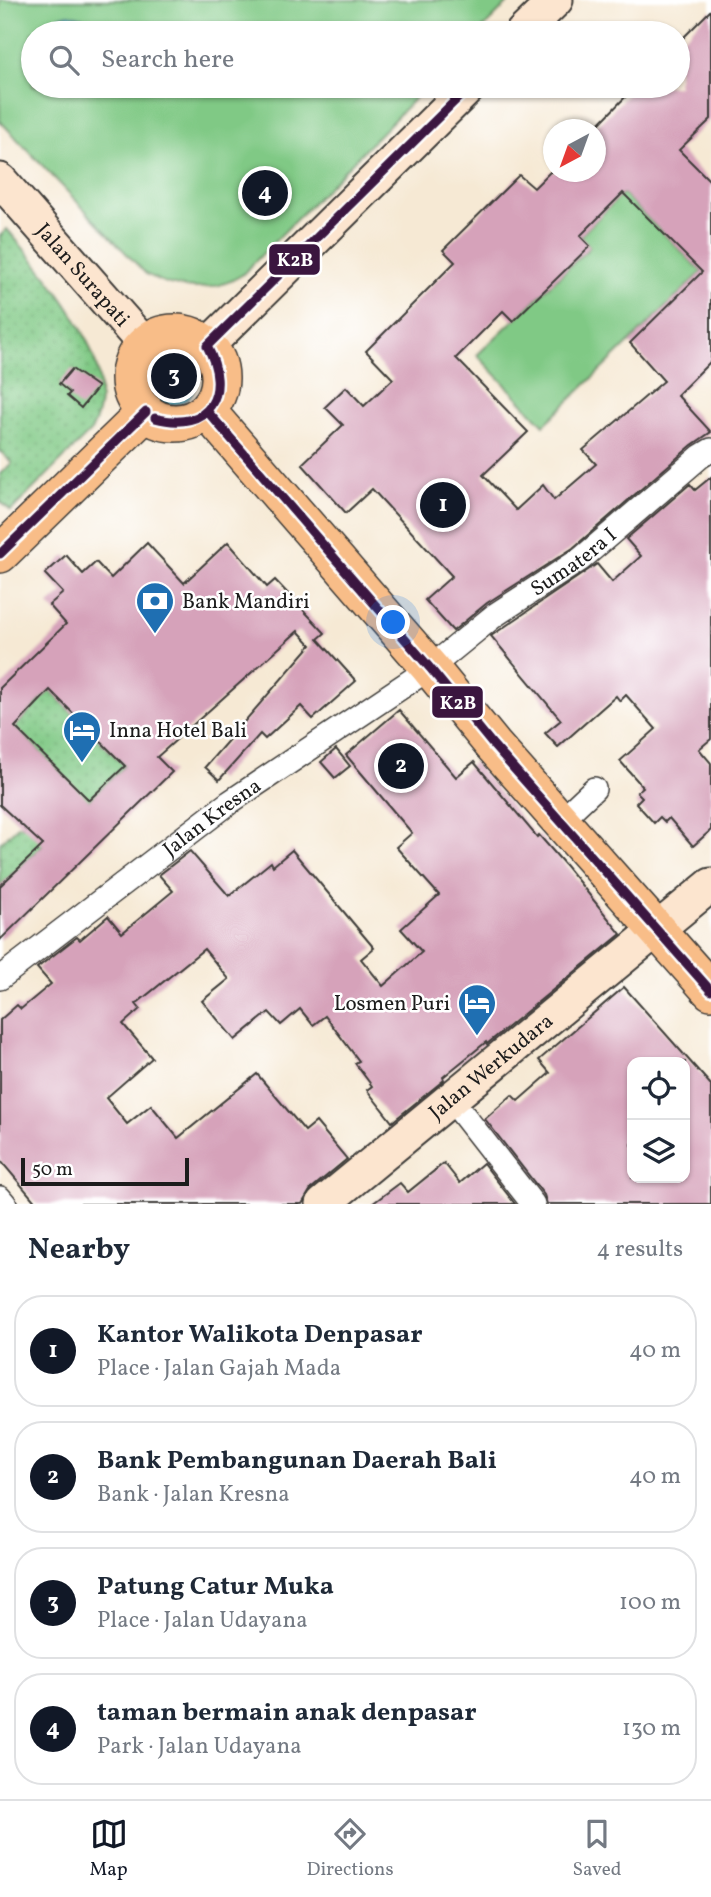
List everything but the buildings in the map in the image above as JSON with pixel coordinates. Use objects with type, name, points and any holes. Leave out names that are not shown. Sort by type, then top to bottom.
[{"type":"main road","points":[[534,21],[556,0]]},
{"type":"main road","points":[[207,346],[458,98]]},
{"type":"main road","name":"Jalan Surapati","points":[[0,180],[145,345],[135,357],[131,386],[136,400],[146,412]]},
{"type":"main road","points":[[0,554],[146,412],[170,423],[183,422],[206,411],[215,399],[220,378],[215,358],[207,346],[183,334],[156,337],[145,345]]},
{"type":"main road","points":[[206,411],[560,821],[711,991]]},
{"type":"main road","name":"Jalan Werkudara","points":[[323,1204],[711,885]]},
{"type":"street","name":"Sumatera I","points":[[430,668],[495,615],[581,559],[711,450]]},
{"type":"street","name":"Jalan Kresna","points":[[0,978],[230,802],[430,668]]},
{"type":"street","points":[[560,821],[594,789]]},
{"type":"street","points":[[451,1099],[533,1204]]},
{"type":"street","points":[[0,1198],[5,1204]]},
{"type":"green space","points":[[0,0],[511,0],[490,21],[21,21],[21,98],[415,98],[242,275],[219,285],[206,288],[182,287],[146,274],[0,121]]},
{"type":"green space","points":[[623,193],[702,272],[544,425],[477,355],[590,247],[580,236]]},
{"type":"green space","points":[[7,229],[42,271],[78,322],[91,350],[99,378],[99,405],[91,431],[11,511],[0,501],[0,474],[12,463],[0,451],[0,236]]},
{"type":"green space","points":[[50,690],[125,766],[0,886],[0,843],[19,825],[23,827],[69,781],[15,727]]},
{"type":"water","points":[[69,14],[88,21],[51,21]]},
{"type":"water","points":[[171,355],[188,363],[196,380],[188,397],[171,405],[154,397],[146,380],[154,363]]},
{"type":"transit line","name":"K2B","points":[[155,418],[190,420],[211,405],[216,393],[217,379],[207,346],[458,98]]},
{"type":"transit line","name":"K2B","points":[[207,411],[430,668],[493,745],[711,991]]},
{"type":"transit line","name":"K2B","points":[[0,554],[146,412]]},
{"type":"place","name":"taman bermain anak denpasar","points":[[265,193]]},
{"type":"place","name":"Patung Catur Muka","points":[[174,376]]},
{"type":"place","name":"Kantor Walikota Denpasar","points":[[443,505]]},
{"type":"place","name":"Bank Mandiri","points":[[155,635]]},
{"type":"place","name":"Inna Hotel Bali","points":[[82,764]]},
{"type":"place","name":"Bank Pembangunan Daerah Bali","points":[[401,766]]},
{"type":"place","name":"Losmen Puri","points":[[477,1037]]}]
